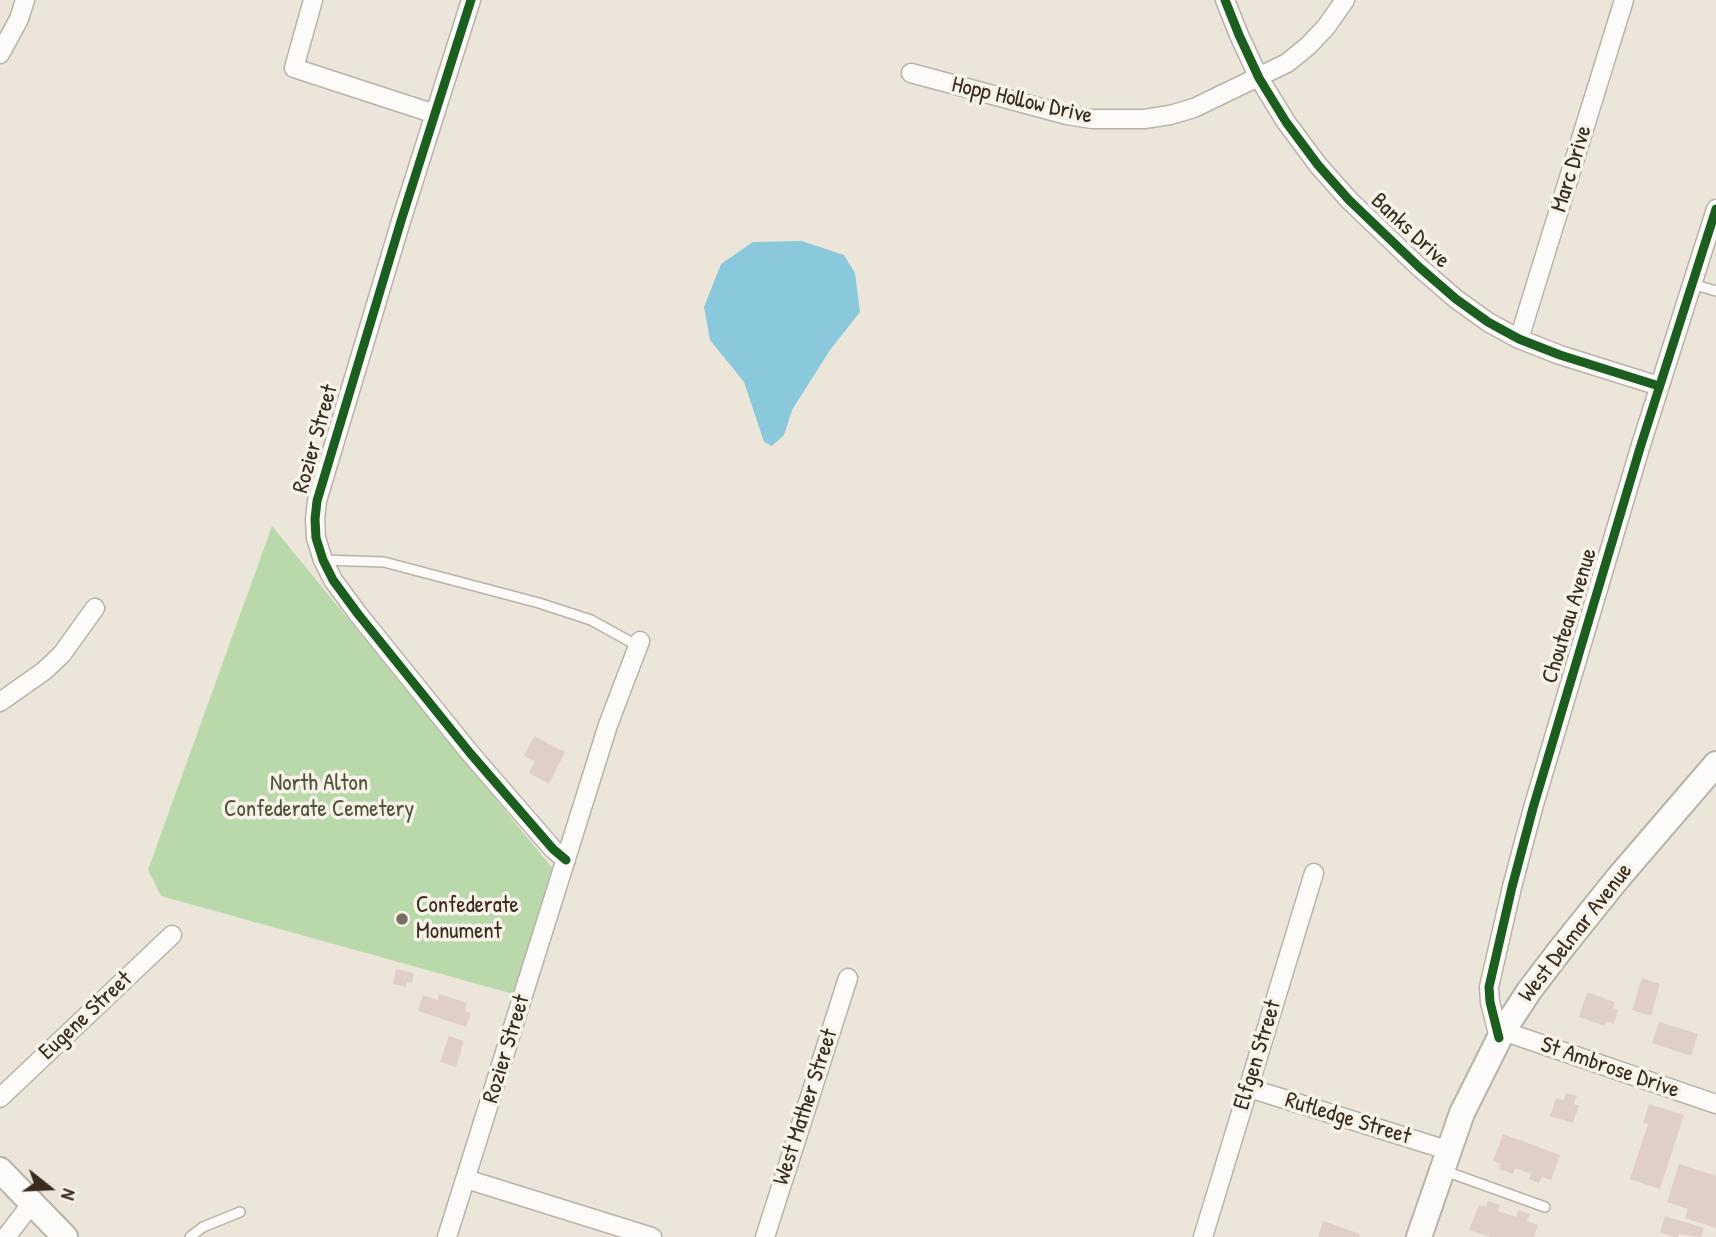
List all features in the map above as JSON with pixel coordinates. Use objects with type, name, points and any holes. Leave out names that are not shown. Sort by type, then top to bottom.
[{"type":"street","points":[[0,54],[19,19],[25,0]]},
{"type":"street","points":[[313,0],[294,68],[435,114]]},
{"type":"street","name":"Rozier Street","points":[[471,0],[317,501],[316,538],[333,580],[358,614],[553,849],[566,860]]},
{"type":"street","name":"Banks Drive","points":[[1225,0],[1259,78],[1286,122],[1318,165],[1349,200],[1456,299],[1488,322],[1519,339],[1560,355],[1659,386]]},
{"type":"street","name":"Hopp Hollow Drive","points":[[911,73],[1067,115],[1118,121],[1170,115],[1194,108],[1287,63],[1326,27],[1345,0]]},
{"type":"street","name":"Marc Drive","points":[[1519,339],[1624,0]]},
{"type":"street","name":"Chouteau Avenue","points":[[1501,1035],[1490,1002],[1489,987],[1512,887],[1659,386],[1716,209]]},
{"type":"street","points":[[0,702],[33,680],[62,654],[95,608]]},
{"type":"street","name":"Rozier Street","points":[[447,1237],[608,725],[639,644]]},
{"type":"street","name":"West Delmar Avenue","points":[[1419,1237],[1462,1113],[1501,1035],[1561,949],[1618,878],[1711,777]]},
{"type":"street","name":"Elfgen Street","points":[[1203,1237],[1314,873]]},
{"type":"street","name":"Eugene Street","points":[[0,1098],[172,935]]},
{"type":"street","name":"West Mather Street","points":[[765,1237],[848,978]]},
{"type":"street","name":"St Ambrose Drive","points":[[1501,1035],[1716,1104]]},
{"type":"street","name":"Rutledge Street","points":[[1249,1088],[1444,1160]]},
{"type":"street","points":[[0,1170],[65,1237]]},
{"type":"street","points":[[466,1179],[652,1237]]},
{"type":"street","points":[[6,1237],[33,1203]]},
{"type":"lane","points":[[1692,284],[1716,291]]},
{"type":"lane","points":[[323,560],[384,562],[539,603],[591,620],[639,644]]},
{"type":"lane","points":[[1444,1160],[1545,1207]]},
{"type":"lane","points":[[190,1237],[203,1227],[240,1212]]},
{"type":"green space","name":"North Alton Confederate Cemetery","points":[[272,526],[554,870],[517,995],[161,896],[148,870]]},
{"type":"water","points":[[802,241],[844,255],[855,273],[860,312],[830,350],[792,410],[784,435],[772,446],[764,442],[744,382],[710,340],[704,307],[721,264],[753,242]]},
{"type":"building","points":[[534,736],[565,752],[549,784],[529,773],[535,761],[524,756]]},
{"type":"building","points":[[396,969],[414,973],[412,983],[407,982],[406,987],[393,984]]},
{"type":"building","points":[[1642,978],[1660,984],[1651,1016],[1632,1010]]},
{"type":"building","points":[[1587,992],[1615,1002],[1613,1008],[1618,1010],[1614,1024],[1606,1022],[1605,1026],[1579,1017]]},
{"type":"building","points":[[439,994],[467,1003],[465,1011],[471,1013],[466,1027],[418,1011],[423,995],[438,1000]]},
{"type":"building","points":[[1659,1022],[1698,1034],[1691,1056],[1652,1043]]},
{"type":"building","points":[[449,1036],[464,1041],[456,1067],[440,1062]]},
{"type":"building","points":[[1566,1093],[1577,1096],[1574,1104],[1579,1106],[1573,1123],[1550,1116],[1556,1098],[1564,1100]]},
{"type":"building","points":[[1649,1104],[1684,1115],[1660,1189],[1630,1179],[1648,1124],[1643,1123]]},
{"type":"building","points":[[1503,1134],[1560,1155],[1551,1180],[1542,1177],[1539,1183],[1529,1179],[1531,1174],[1515,1168],[1513,1174],[1499,1169],[1501,1164],[1493,1161]]},
{"type":"building","points":[[1679,1164],[1716,1176],[1716,1228],[1685,1218],[1688,1209],[1667,1202]]},
{"type":"building","points":[[1488,1201],[1500,1205],[1498,1211],[1516,1217],[1518,1210],[1530,1214],[1527,1221],[1538,1225],[1534,1237],[1490,1237],[1469,1230],[1479,1205],[1486,1207]]},
{"type":"building","points":[[1665,1216],[1704,1228],[1701,1237],[1679,1234],[1674,1237],[1660,1232]]},
{"type":"building","points":[[1323,1221],[1360,1234],[1359,1237],[1318,1237]]},
{"type":"cycle path","points":[[471,0],[317,501],[316,538],[333,580],[358,614],[470,753],[553,849],[566,860]]},
{"type":"cycle path","points":[[1225,0],[1259,78],[1286,122],[1318,165],[1349,200],[1419,267],[1456,299],[1488,322],[1519,339],[1560,355],[1659,386]]},
{"type":"cycle path","points":[[1499,1038],[1489,987],[1512,887],[1640,448],[1716,209]]},
{"type":"place","name":"Confederate Monument","points":[[402,919]]}]
